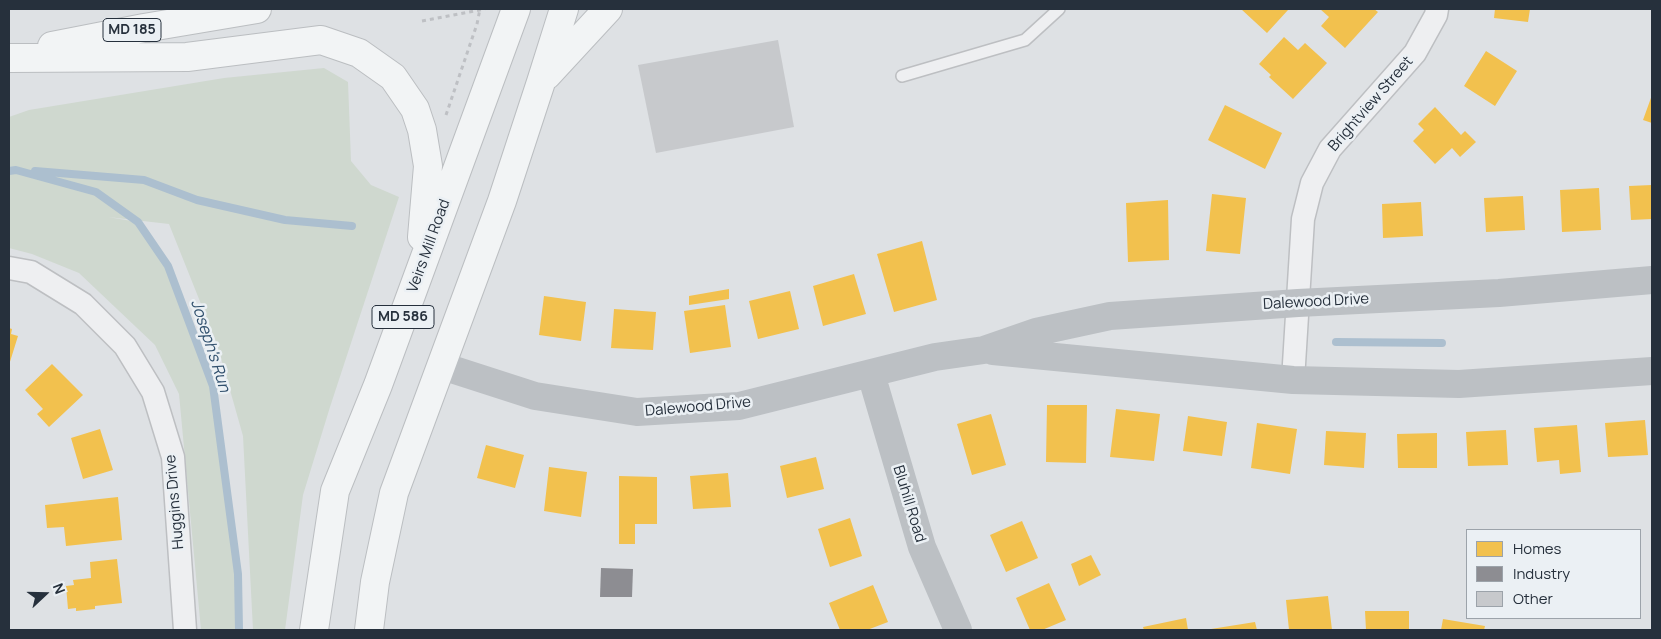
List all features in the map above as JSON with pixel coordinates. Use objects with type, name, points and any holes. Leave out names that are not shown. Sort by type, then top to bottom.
[{"type":"main road","name":"MD 185","points":[[9,54],[257,9]]},
{"type":"main road","name":"Veirs Mill Road","points":[[314,630],[335,491],[378,385],[516,9]]},
{"type":"main road","name":"MD 586","points":[[369,630],[375,582],[394,493],[502,201],[564,9]]},
{"type":"main road","points":[[541,82],[608,9]]},
{"type":"main road","points":[[9,58],[187,57],[321,40],[359,53],[393,77],[415,109],[422,130],[428,166],[419,272]]},
{"type":"street","name":"Brightview Street","points":[[1293,380],[1303,218],[1312,183],[1330,149],[1415,53],[1436,15],[1437,9]]},
{"type":"street","name":"Huggins Drive","points":[[9,268],[31,272],[83,304],[125,346],[153,392],[172,457],[185,630]]},
{"type":"street","name":"Dalewood Drive","points":[[442,366],[535,396],[637,412],[739,406],[935,357],[984,350],[1036,332],[1110,316],[1298,303],[1498,293],[1652,280]]},
{"type":"street","name":"Dalewood Drive","points":[[984,350],[1293,380],[1459,384],[1652,371]]},
{"type":"street","name":"Bluhill Road","points":[[871,374],[922,547],[958,630]]},
{"type":"lane","points":[[902,76],[1025,40],[1059,9]]},
{"type":"path","points":[[445,118],[477,24],[480,9]]},
{"type":"path","points":[[422,21],[485,9]]},
{"type":"shaded area","points":[[324,68],[348,82],[351,161],[371,185],[399,197],[303,495],[285,630],[253,630],[243,436],[217,344],[169,224],[108,217],[138,222],[168,266],[213,386],[238,574],[239,630],[201,630],[179,394],[155,345],[79,273],[32,254],[9,248],[9,117],[29,110],[224,78]]},
{"type":"building: Homes","points":[[1241,9],[1286,9],[1288,10],[1267,33]]},
{"type":"building: Homes","points":[[1320,9],[1374,9],[1378,12],[1345,48],[1321,26],[1329,17]]},
{"type":"building: Homes","points":[[1495,9],[1530,9],[1528,22],[1494,18]]},
{"type":"building: Homes","points":[[1284,37],[1298,50],[1305,43],[1327,63],[1293,99],[1269,77],[1271,75],[1259,64]]},
{"type":"building: Homes","points":[[1486,51],[1517,71],[1495,106],[1464,86]]},
{"type":"building: Homes","points":[[1652,95],[1652,123],[1643,120]]},
{"type":"building: Homes","points":[[1225,105],[1282,133],[1265,169],[1208,140]]},
{"type":"building: Homes","points":[[1435,107],[1461,135],[1465,131],[1476,142],[1460,157],[1452,148],[1435,164],[1413,141],[1424,130],[1418,124]]},
{"type":"building: Homes","points":[[1652,185],[1652,219],[1631,220],[1629,186]]},
{"type":"building: Homes","points":[[1599,188],[1601,230],[1562,232],[1560,190]]},
{"type":"building: Homes","points":[[1212,194],[1246,198],[1240,254],[1206,251]]},
{"type":"building: Homes","points":[[1523,196],[1525,230],[1486,232],[1484,198]]},
{"type":"building: Homes","points":[[1168,200],[1169,260],[1128,262],[1126,203]]},
{"type":"building: Homes","points":[[1421,202],[1423,236],[1383,238],[1382,204]]},
{"type":"building: Homes","points":[[922,241],[937,300],[894,312],[877,254]]},
{"type":"building: Homes","points":[[854,274],[866,314],[823,326],[813,286]]},
{"type":"building: Homes","points":[[729,289],[729,299],[689,305],[689,296]]},
{"type":"building: Homes","points":[[790,291],[799,329],[758,339],[749,301]]},
{"type":"building: Homes","points":[[544,296],[586,302],[581,341],[539,335]]},
{"type":"building: Homes","points":[[725,305],[731,347],[690,353],[684,311]]},
{"type":"building: Homes","points":[[614,309],[656,312],[653,350],[611,348]]},
{"type":"building: Homes","points":[[9,328],[12,329],[11,334],[18,336],[9,365]]},
{"type":"building: Homes","points":[[52,364],[83,395],[49,427],[37,414],[43,409],[25,390]]},
{"type":"building: Homes","points":[[1047,405],[1087,405],[1086,463],[1046,462]]},
{"type":"building: Homes","points":[[1116,409],[1160,414],[1154,461],[1110,457]]},
{"type":"building: Homes","points":[[991,414],[1006,465],[972,475],[957,424]]},
{"type":"building: Homes","points":[[1188,416],[1227,422],[1222,456],[1183,451]]},
{"type":"building: Homes","points":[[1645,420],[1648,455],[1608,457],[1605,423]]},
{"type":"building: Homes","points":[[1257,423],[1297,429],[1290,474],[1251,468]]},
{"type":"building: Homes","points":[[1577,425],[1581,472],[1560,474],[1559,460],[1537,462],[1534,428]]},
{"type":"building: Homes","points":[[100,429],[113,470],[83,479],[71,438]]},
{"type":"building: Homes","points":[[1506,430],[1508,465],[1468,466],[1466,432]]},
{"type":"building: Homes","points":[[1326,431],[1366,433],[1364,468],[1324,465]]},
{"type":"building: Homes","points":[[1437,433],[1437,468],[1398,468],[1397,434]]},
{"type":"building: Homes","points":[[486,445],[524,455],[515,488],[477,478]]},
{"type":"building: Homes","points":[[816,457],[824,489],[787,498],[780,466]]},
{"type":"building: Homes","points":[[549,467],[587,472],[581,517],[544,511]]},
{"type":"building: Homes","points":[[728,473],[731,507],[693,509],[690,476]]},
{"type":"building: Homes","points":[[619,476],[657,477],[657,524],[635,524],[635,544],[619,544]]},
{"type":"building: Homes","points":[[118,497],[122,540],[66,546],[64,527],[47,528],[45,505]]},
{"type":"building: Homes","points":[[850,518],[862,556],[830,567],[818,529]]},
{"type":"building: Homes","points":[[1022,521],[1038,558],[1006,572],[990,535]]},
{"type":"building: Homes","points":[[1091,555],[1101,575],[1079,586],[1071,564]]},
{"type":"building: Homes","points":[[117,559],[122,603],[95,606],[95,609],[76,611],[76,608],[68,609],[66,586],[74,585],[73,580],[91,578],[90,562]]},
{"type":"building: Homes","points":[[1049,583],[1066,620],[1042,630],[1030,630],[1016,598]]},
{"type":"building: Homes","points":[[873,585],[888,622],[867,630],[840,630],[829,603]]},
{"type":"building: Homes","points":[[1328,596],[1332,630],[1289,630],[1286,600]]},
{"type":"building: Homes","points":[[1365,611],[1409,611],[1409,630],[1366,630]]},
{"type":"building: Homes","points":[[1186,618],[1188,630],[1144,630],[1143,627]]},
{"type":"building: Homes","points":[[1443,619],[1485,626],[1484,630],[1441,630]]},
{"type":"building: Homes","points":[[1255,622],[1257,630],[1211,630],[1211,629]]},
{"type":"building: Industry","points":[[601,568],[633,569],[632,597],[600,597]]},
{"type":"building: Other","points":[[778,40],[794,127],[656,153],[638,65]]},
{"type":"waterway","name":"Joseph's Run","points":[[9,171],[16,170],[96,192],[138,222],[168,266],[213,386],[238,574],[239,630]]},
{"type":"waterway","points":[[35,171],[144,180],[197,200],[285,220],[352,226]]},
{"type":"waterway","points":[[1336,342],[1442,343]]}]
